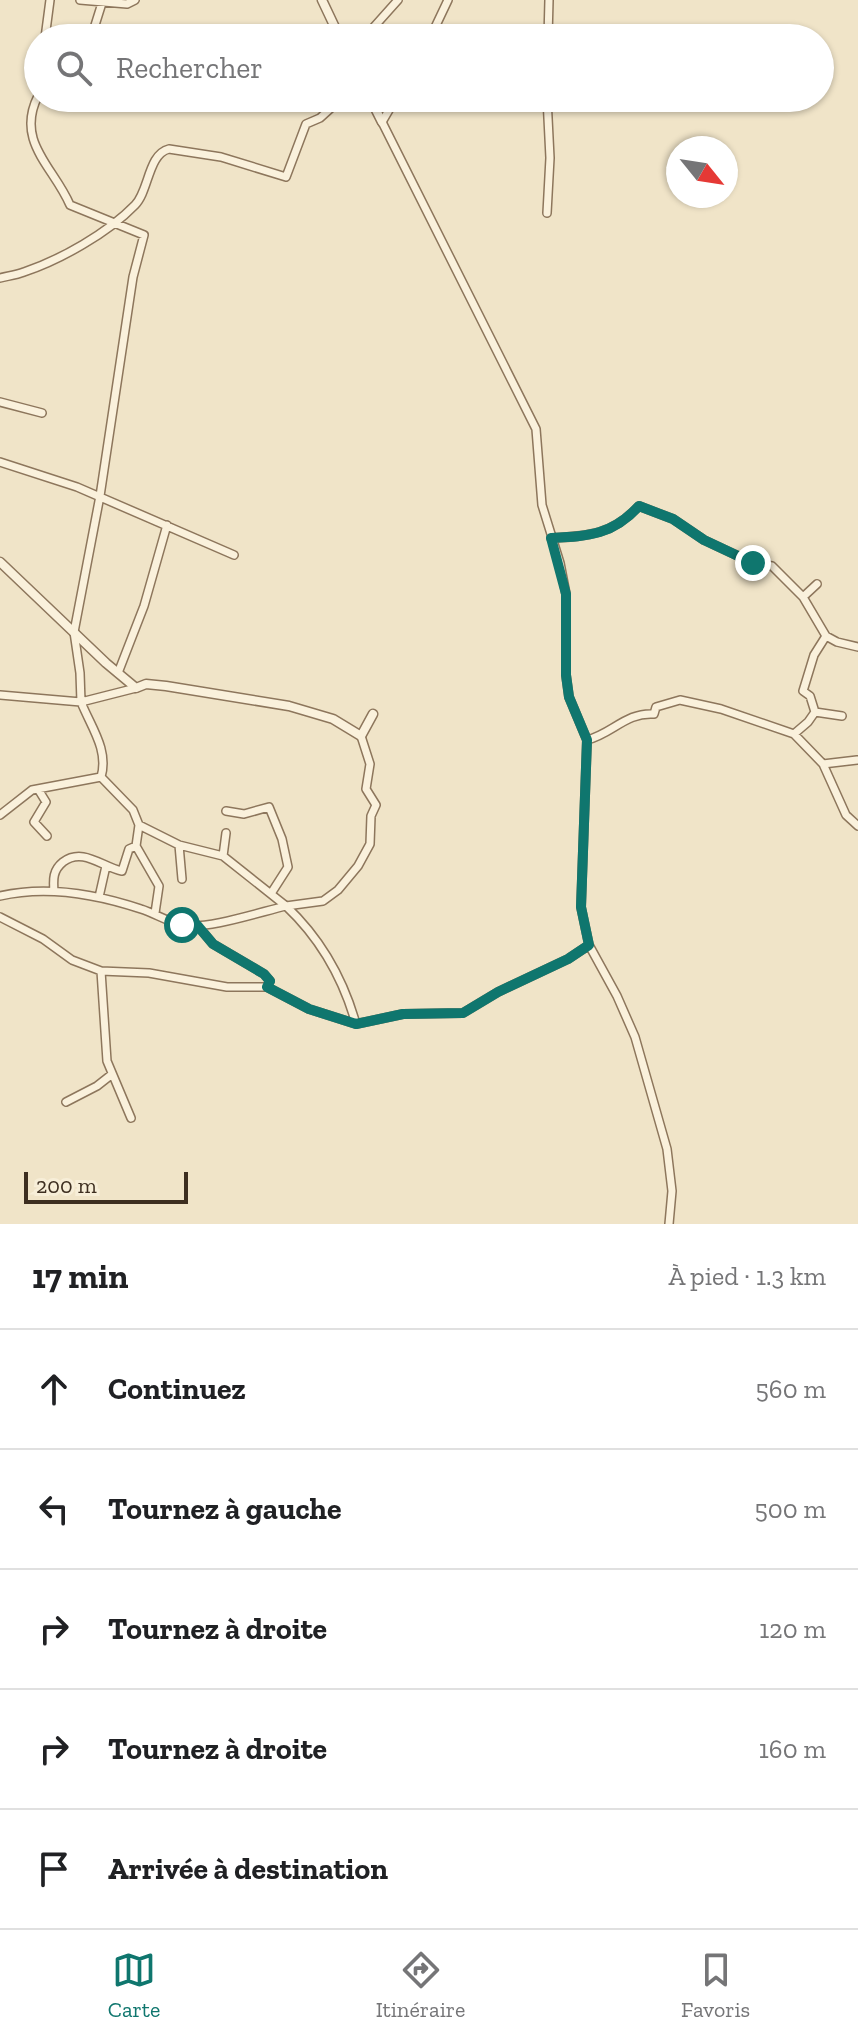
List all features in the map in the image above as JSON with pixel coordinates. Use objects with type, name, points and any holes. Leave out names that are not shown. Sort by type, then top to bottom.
[{"type":"street","points":[[47,24],[50,0]]},
{"type":"street","points":[[80,0],[127,4],[135,0]]},
{"type":"street","points":[[322,0],[333,24]]},
{"type":"street","points":[[377,24],[398,0]]},
{"type":"street","points":[[437,24],[448,0]]},
{"type":"street","points":[[548,24],[549,0]]},
{"type":"street","points":[[95,24],[102,3]]},
{"type":"street","points":[[32,112],[32,129],[43,164],[62,185],[70,205],[144,235],[133,277],[100,496],[74,632],[81,702],[103,751],[101,777]]},
{"type":"street","points":[[0,278],[23,273],[63,257],[107,230],[139,202],[163,151],[221,157],[286,177],[306,124],[327,112]]},
{"type":"street","points":[[377,112],[536,429],[542,505],[566,594],[569,697],[591,739],[581,907],[589,945],[635,1037],[667,1149],[672,1191],[669,1224]]},
{"type":"street","points":[[382,122],[388,112]]},
{"type":"street","points":[[547,213],[550,158],[548,112]]},
{"type":"street","points":[[0,402],[42,413]]},
{"type":"street","points":[[0,462],[100,496],[234,555]]},
{"type":"street","points":[[551,538],[605,532],[624,523],[639,506],[673,519],[704,540],[753,563],[772,566],[803,597],[826,636],[858,647]]},
{"type":"street","points":[[118,673],[144,606],[167,525]]},
{"type":"street","points":[[0,562],[136,688]]},
{"type":"street","points":[[803,597],[817,584]]},
{"type":"street","points":[[815,712],[810,696],[803,691],[814,655],[826,636]]},
{"type":"street","points":[[0,695],[81,702],[146,684],[289,706],[333,719],[361,736],[370,764],[366,789],[376,805],[371,816],[370,844],[358,866],[323,901],[197,925],[182,925],[155,913],[99,897],[54,891],[0,896]]},
{"type":"street","points":[[591,739],[622,721],[641,713],[654,714],[656,707],[680,700],[721,709],[794,734],[823,764],[846,815],[858,826]]},
{"type":"street","points":[[794,734],[815,712]]},
{"type":"street","points":[[815,712],[842,716]]},
{"type":"street","points":[[361,736],[373,714]]},
{"type":"street","points":[[823,764],[857,760]]},
{"type":"street","points":[[0,815],[21,796],[38,789],[101,777]]},
{"type":"street","points":[[101,777],[133,810],[139,825],[136,846],[159,886],[155,913]]},
{"type":"street","points":[[38,789],[46,802],[34,822],[47,836]]},
{"type":"street","points":[[226,811],[244,814],[269,807],[282,839],[288,867],[272,892]]},
{"type":"street","points":[[139,825],[179,845],[223,856],[272,892],[306,925],[322,947],[349,1001],[356,1024]]},
{"type":"street","points":[[223,856],[226,833]]},
{"type":"street","points":[[179,845],[182,879]]},
{"type":"street","points":[[54,891],[53,878],[58,866],[75,855],[122,871],[129,849],[136,846]]},
{"type":"street","points":[[99,897],[106,866]]},
{"type":"street","points":[[0,917],[34,933],[72,960],[101,971],[149,973],[227,987],[267,987],[309,1009],[356,1024],[403,1014],[463,1013],[589,945]]},
{"type":"street","points":[[197,925],[213,944],[264,974],[270,981],[267,987]]},
{"type":"street","points":[[101,971],[107,1061],[131,1118]]},
{"type":"street","points":[[66,1102],[111,1075]]},
{"type":"route","points":[[182,925],[197,925],[213,944],[264,974],[270,981],[267,987],[309,1009],[356,1024],[403,1014],[463,1013],[498,992],[568,959],[589,945],[581,907],[587,740],[569,697],[566,594],[551,538],[605,532],[624,523],[639,506],[673,519],[704,540],[753,563]]}]
